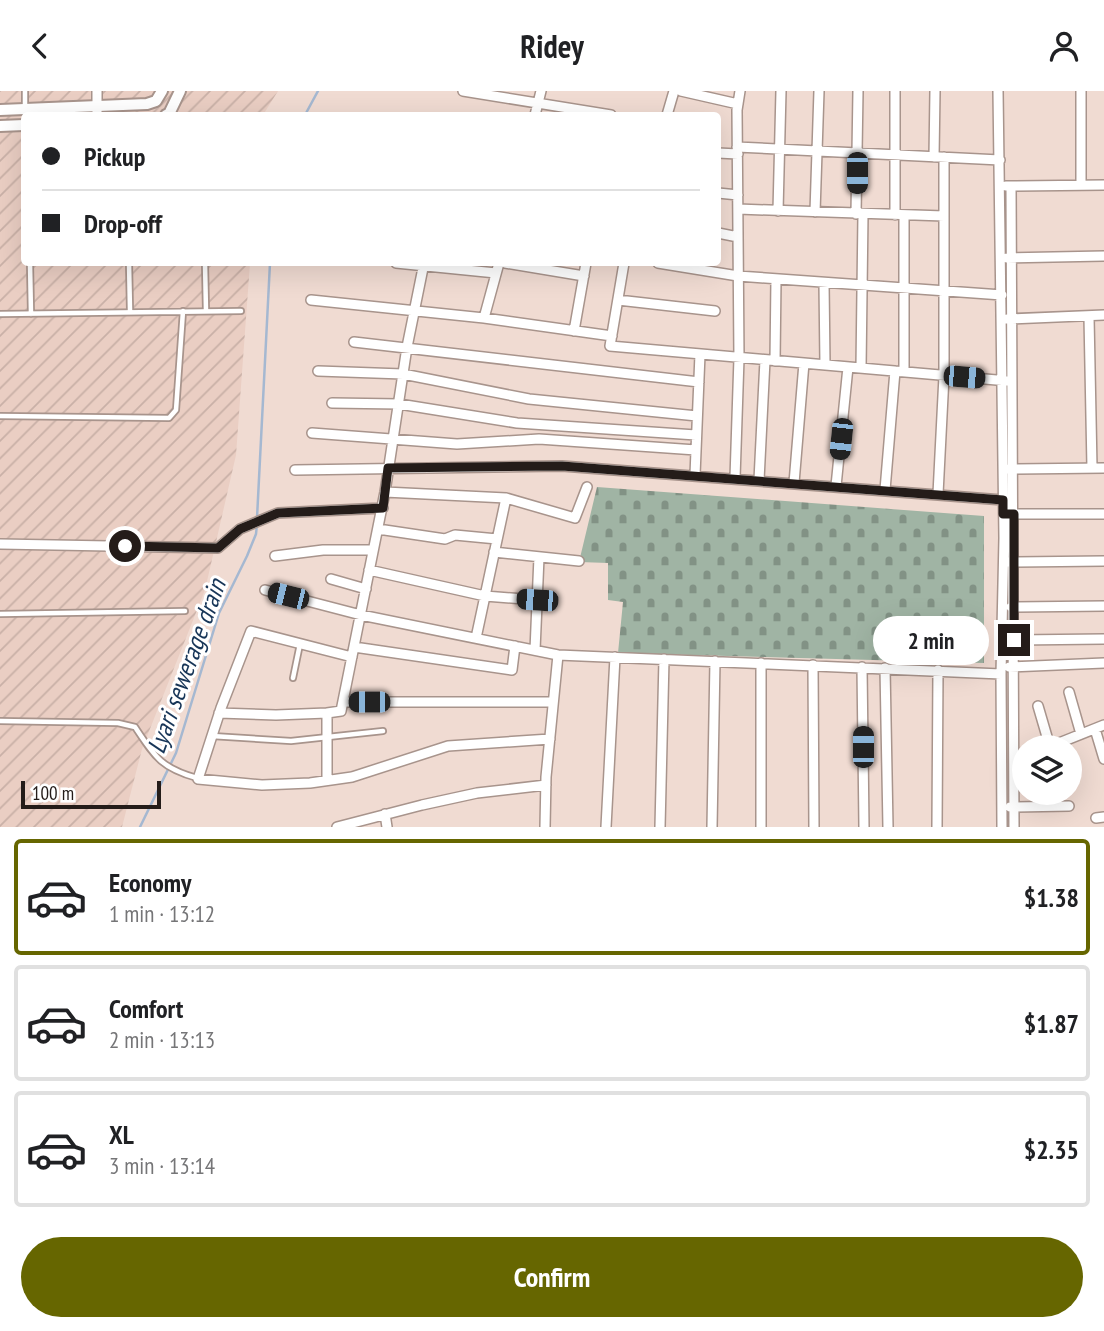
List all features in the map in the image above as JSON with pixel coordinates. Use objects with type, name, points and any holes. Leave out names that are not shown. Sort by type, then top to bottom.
[{"type":"street","points":[[97,91],[97,111]]},
{"type":"street","points":[[0,110],[97,111],[147,104],[156,101],[162,91]]},
{"type":"street","points":[[170,112],[180,91]]},
{"type":"street","points":[[463,91],[591,112]]},
{"type":"street","points":[[536,112],[541,91]]},
{"type":"street","points":[[668,112],[674,91]]},
{"type":"street","points":[[681,91],[738,104]]},
{"type":"street","points":[[735,478],[739,358],[740,91]]},
{"type":"street","points":[[778,211],[781,91]]},
{"type":"street","points":[[815,212],[819,91]]},
{"type":"street","points":[[858,91],[861,368]]},
{"type":"street","points":[[885,490],[899,372],[904,288],[895,155],[895,91]]},
{"type":"street","points":[[935,91],[944,216],[944,376],[938,494]]},
{"type":"street","points":[[999,91],[1003,381],[1009,514],[1001,640],[1002,827]]},
{"type":"street","points":[[1081,91],[1081,185]]},
{"type":"street","points":[[0,126],[21,125]]},
{"type":"street","points":[[721,153],[780,149],[1000,160]]},
{"type":"street","points":[[1000,186],[1104,185]]},
{"type":"street","points":[[1009,514],[1003,500],[1008,469],[1013,381],[1011,186]]},
{"type":"street","points":[[721,193],[738,195]]},
{"type":"street","points":[[738,209],[944,216]]},
{"type":"street","points":[[721,234],[738,237]]},
{"type":"street","points":[[1001,258],[1104,256]]},
{"type":"street","points":[[219,713],[276,715],[340,712],[386,492],[402,374],[424,266]]},
{"type":"street","points":[[440,266],[496,273]]},
{"type":"street","points":[[484,318],[498,266]]},
{"type":"street","points":[[523,266],[584,276]]},
{"type":"street","points":[[574,331],[586,266]]},
{"type":"street","points":[[624,266],[610,346],[1013,381]]},
{"type":"street","points":[[676,266],[738,276],[1002,295]]},
{"type":"street","points":[[775,361],[776,279]]},
{"type":"street","points":[[824,283],[825,365]]},
{"type":"street","points":[[311,300],[484,318],[612,336]]},
{"type":"street","points":[[618,300],[715,310]]},
{"type":"street","points":[[1002,319],[1104,315]]},
{"type":"street","points":[[1089,317],[1092,468]]},
{"type":"street","points":[[354,342],[699,382]]},
{"type":"street","points":[[695,475],[700,354]]},
{"type":"street","points":[[759,480],[765,360]]},
{"type":"street","points":[[794,483],[804,363]]},
{"type":"street","points":[[836,486],[848,367]]},
{"type":"street","points":[[318,371],[402,374],[529,399],[697,416]]},
{"type":"street","points":[[332,403],[399,404],[517,423],[696,435]]},
{"type":"street","points":[[312,433],[457,444],[538,439],[696,450]]},
{"type":"street","points":[[295,470],[562,466],[1003,500]]},
{"type":"street","points":[[1008,469],[1104,468]]},
{"type":"street","points":[[386,492],[506,498],[575,518],[587,487]]},
{"type":"street","points":[[476,638],[506,498]]},
{"type":"street","points":[[0,544],[218,548],[240,529],[278,513],[383,508]]},
{"type":"street","points":[[1009,514],[1104,514]]},
{"type":"street","points":[[378,529],[444,539],[455,535],[497,538]]},
{"type":"street","points":[[275,556],[323,550],[373,550]]},
{"type":"street","points":[[494,552],[579,561]]},
{"type":"street","points":[[534,650],[539,557]]},
{"type":"street","points":[[1008,562],[1104,561]]},
{"type":"street","points":[[1008,562],[1015,607],[1013,735]]},
{"type":"street","points":[[369,570],[485,596],[537,600]]},
{"type":"street","points":[[331,579],[366,589]]},
{"type":"street","points":[[265,590],[360,615],[558,655],[1001,671],[1013,667],[1104,663]]},
{"type":"street","points":[[1002,607],[1104,606]]},
{"type":"street","points":[[515,646],[512,670],[353,652],[251,631],[219,713],[198,779],[262,785],[327,781],[352,777],[447,746],[550,739]]},
{"type":"street","points":[[1001,640],[1104,639]]},
{"type":"street","points":[[545,827],[546,785],[558,655]]},
{"type":"street","points":[[606,827],[615,657]]},
{"type":"street","points":[[660,827],[664,659]]},
{"type":"street","points":[[712,827],[715,661]]},
{"type":"street","points":[[761,663],[761,827]]},
{"type":"street","points":[[813,665],[814,827]]},
{"type":"street","points":[[862,667],[864,827]]},
{"type":"street","points":[[885,668],[888,827]]},
{"type":"street","points":[[937,827],[938,670]]},
{"type":"street","points":[[1069,692],[1081,734],[1099,727],[1104,759]]},
{"type":"street","points":[[342,702],[553,702]]},
{"type":"street","points":[[1038,706],[1046,735]]},
{"type":"street","points":[[327,713],[327,781]]},
{"type":"street","points":[[1001,754],[1012,753]]},
{"type":"street","points":[[337,827],[477,793],[546,785]]},
{"type":"street","points":[[1002,807],[1069,806]]},
{"type":"street","points":[[1014,807],[1014,827]]},
{"type":"street","points":[[385,814],[387,827]]},
{"type":"lane","points":[[25,91],[25,109]]},
{"type":"lane","points":[[30,266],[31,314]]},
{"type":"lane","points":[[129,266],[130,310]]},
{"type":"lane","points":[[205,266],[206,311]]},
{"type":"lane","points":[[0,314],[130,310],[241,311]]},
{"type":"lane","points":[[0,417],[169,418],[176,410],[183,311]]},
{"type":"lane","points":[[0,614],[185,611]]},
{"type":"lane","points":[[293,678],[300,643]]},
{"type":"lane","points":[[0,721],[118,723],[135,727],[151,751],[172,771],[198,779]]},
{"type":"lane","points":[[211,736],[291,741],[383,731]]},
{"type":"shaded area","points":[[0,91],[278,91],[265,112],[21,112],[21,266],[250,266],[236,455],[205,590],[142,749],[122,827],[0,827]]},
{"type":"green space","points":[[597,487],[984,516],[984,663],[618,653],[623,602],[608,600],[608,563],[579,562]]},
{"type":"waterway","name":"Lyari sewerage drain","points":[[307,112],[318,91]]},
{"type":"waterway","name":"Lyari sewerage drain","points":[[257,518],[270,266]]},
{"type":"waterway","name":"Lyari sewerage drain","points":[[140,827],[176,753],[219,613],[247,556],[257,524]]},
{"type":"route","points":[[125,546],[218,548],[240,529],[278,513],[383,508],[388,468],[562,466],[1003,500],[1003,514],[1014,514],[1014,640]]}]
